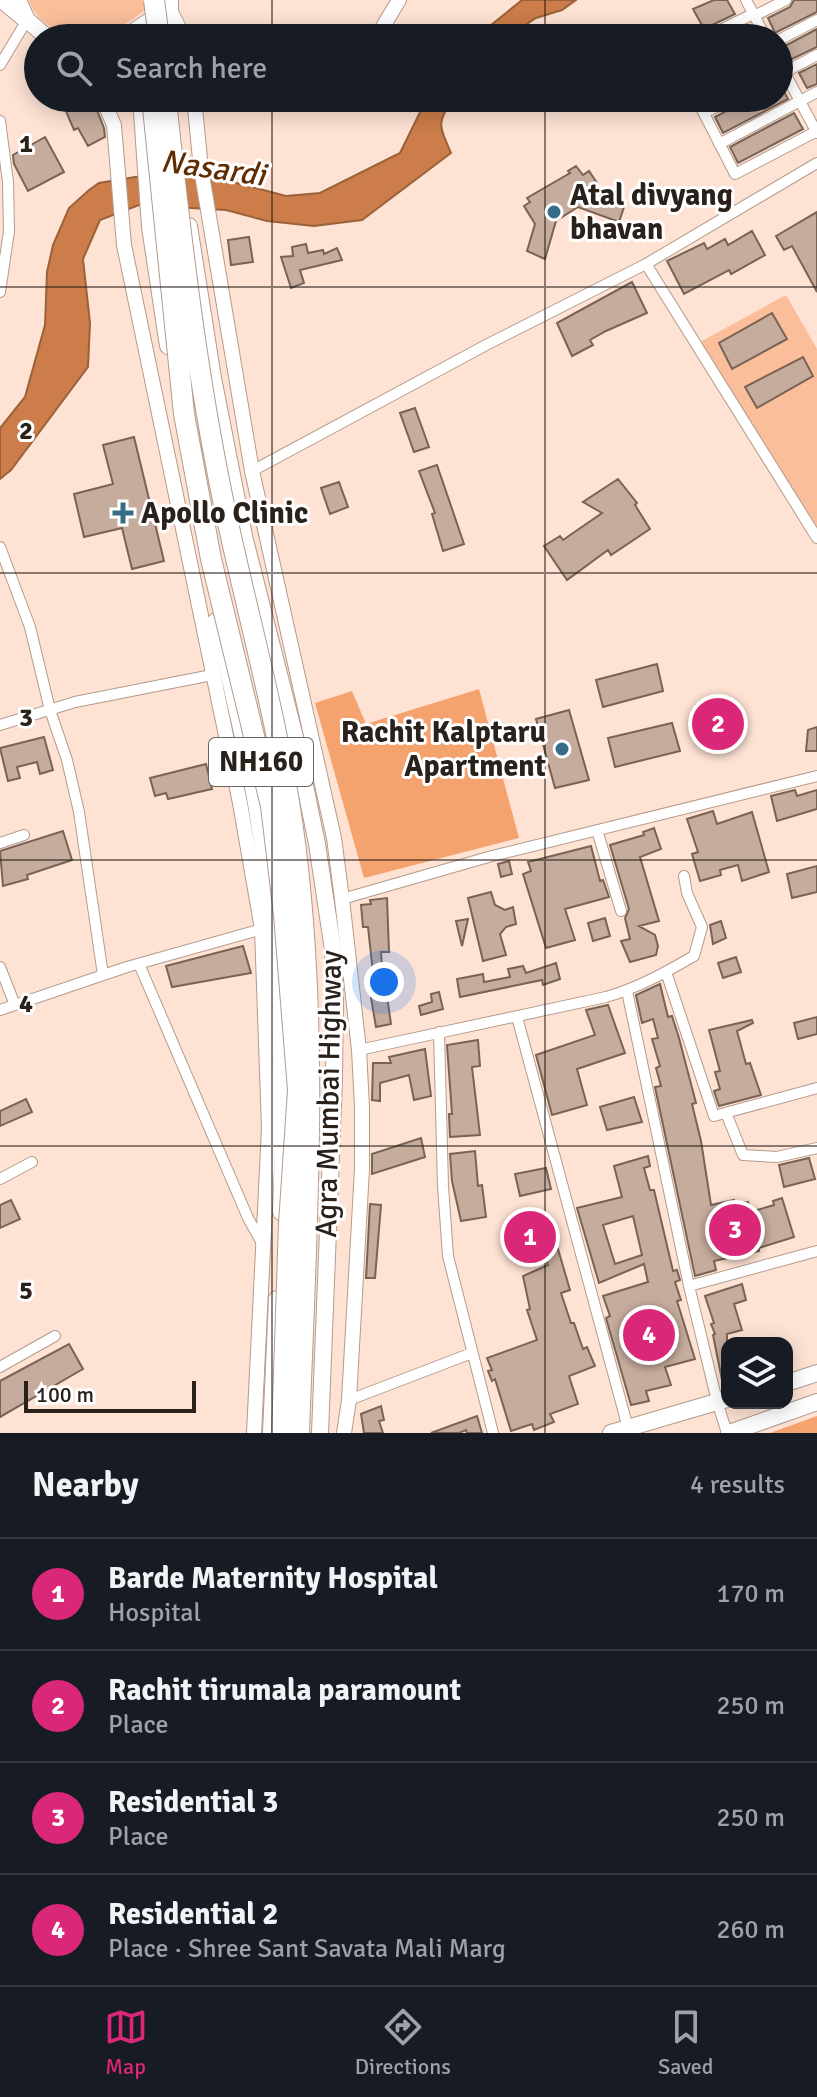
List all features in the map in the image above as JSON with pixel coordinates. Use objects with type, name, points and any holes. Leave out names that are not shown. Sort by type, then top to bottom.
[{"type":"highway","points":[[143,0],[145,24]]},
{"type":"highway","points":[[161,24],[164,3]]},
{"type":"highway","name":"NH160","points":[[153,112],[184,414],[211,559],[271,806],[284,915],[298,1090],[289,1224],[282,1433]]},
{"type":"highway","name":"NH160","points":[[167,112],[206,411],[238,574],[281,755],[295,844],[305,954],[311,1085],[299,1433]]},
{"type":"main road","points":[[2,0],[31,24]]},
{"type":"main road","points":[[18,0],[27,20]]},
{"type":"main road","points":[[140,24],[164,3]]},
{"type":"main road","points":[[164,3],[168,24]]},
{"type":"main road","points":[[142,112],[150,227],[203,565],[260,826],[273,931],[281,1059],[281,1195],[271,1433]]},
{"type":"main road","name":"Agra Mumbai Highway","points":[[174,112],[177,149],[213,378],[244,536],[298,751],[317,844],[333,950],[335,1000],[320,1433]]},
{"type":"main road","points":[[247,762],[298,751]]},
{"type":"main road","points":[[793,1381],[817,1373]]},
{"type":"main road","points":[[611,1433],[721,1400]]},
{"type":"main road","points":[[728,1433],[817,1402]]},
{"type":"street","points":[[385,24],[399,0]]},
{"type":"street","points":[[746,0],[759,24]]},
{"type":"street","points":[[734,24],[786,0]]},
{"type":"street","points":[[164,3],[176,24]]},
{"type":"street","points":[[25,24],[27,20]]},
{"type":"street","points":[[793,33],[817,20]]},
{"type":"street","points":[[0,65],[24,25]]},
{"type":"street","points":[[793,65],[817,55]]},
{"type":"street","points":[[704,113],[735,174],[817,132],[793,90]]},
{"type":"street","points":[[793,105],[817,92]]},
{"type":"street","points":[[108,112],[114,125],[124,245],[240,803],[262,929],[269,1128],[254,1433]]},
{"type":"street","points":[[195,112],[201,169],[252,471],[334,838],[359,1050],[362,1169],[349,1400],[344,1433]]},
{"type":"street","points":[[719,144],[779,112]]},
{"type":"street","points":[[0,121],[8,182],[9,231],[0,292]]},
{"type":"street","points":[[252,471],[488,344],[646,264],[817,163]]},
{"type":"street","points":[[646,264],[817,538]]},
{"type":"street","points":[[0,547],[30,627],[50,710],[67,760],[79,812],[103,975]]},
{"type":"street","points":[[0,725],[75,702],[212,675]]},
{"type":"street","points":[[342,899],[492,856],[817,776]]},
{"type":"street","points":[[597,830],[621,911]]},
{"type":"street","points":[[0,843],[24,835]]},
{"type":"street","points":[[359,1050],[627,991],[666,972],[694,956],[702,927],[687,893],[684,876]]},
{"type":"street","points":[[0,1010],[103,975],[262,929]]},
{"type":"street","points":[[139,964],[248,1218],[262,1243]]},
{"type":"street","points":[[0,967],[15,1005]]},
{"type":"street","points":[[666,972],[714,1116],[817,1088]]},
{"type":"street","points":[[627,991],[689,1286],[721,1397]]},
{"type":"street","points":[[517,1017],[628,1428]]},
{"type":"street","points":[[439,1032],[448,1256],[493,1433]]},
{"type":"street","points":[[726,1113],[743,1155],[777,1157],[817,1148]]},
{"type":"street","points":[[0,1179],[32,1162]]},
{"type":"street","points":[[689,1286],[817,1251]]},
{"type":"street","points":[[0,1367],[55,1336]]},
{"type":"street","points":[[349,1400],[472,1353]]},
{"type":"street","points":[[724,1409],[728,1433]]},
{"type":"shaded area","points":[[29,0],[153,0],[153,4],[124,24],[47,24],[35,12]]},
{"type":"shaded area","points":[[522,0],[576,0],[562,10],[527,24],[492,24]]},
{"type":"shaded area","points":[[420,112],[445,112],[441,124],[451,153],[362,220],[314,226],[267,221],[226,210],[139,205],[100,220],[83,259],[90,323],[88,367],[11,470],[0,479],[0,428],[25,397],[45,325],[47,272],[53,245],[69,208],[89,190],[99,183],[178,174],[229,181],[286,196],[320,193],[400,153]]},
{"type":"shaded area","points":[[786,295],[817,349],[817,533],[700,342]]},
{"type":"shaded area","points":[[479,689],[519,838],[364,878],[315,703],[352,691],[366,724]]},
{"type":"shaded area","points":[[817,1416],[817,1433],[770,1433]]},
{"type":"building","points":[[714,0],[727,0],[735,14],[714,24],[701,24],[693,9]]},
{"type":"building","points":[[794,0],[817,0],[817,12],[793,24],[771,24],[768,18],[790,7]]},
{"type":"building","points":[[817,29],[817,47],[793,59],[793,42]]},
{"type":"building","points":[[817,64],[817,84],[807,88],[799,73]]},
{"type":"building","points":[[66,112],[98,112],[105,137],[88,146],[78,128],[74,130]]},
{"type":"building","points":[[725,112],[763,112],[723,133],[715,117]]},
{"type":"building","points":[[794,113],[803,129],[738,163],[730,147]]},
{"type":"building","points":[[45,137],[64,172],[28,191],[14,164],[13,155]]},
{"type":"building","name":"Atal divyang bhavan","points":[[576,166],[583,175],[589,171],[597,183],[587,190],[625,204],[619,222],[578,207],[556,221],[545,259],[527,251],[535,224],[524,206],[530,202],[527,198],[570,173],[568,171]]},
{"type":"building","points":[[817,212],[817,292],[792,246],[784,250],[776,236]]},
{"type":"building","points":[[752,231],[765,255],[684,294],[667,261],[704,243],[707,249],[725,239],[728,245]]},
{"type":"building","points":[[249,237],[253,262],[231,265],[228,240]]},
{"type":"building","points":[[306,244],[308,253],[323,250],[324,254],[337,248],[342,260],[300,270],[304,283],[291,288],[281,257],[293,256],[292,247]]},
{"type":"building","points":[[632,282],[647,313],[590,340],[593,345],[572,356],[557,323]]},
{"type":"building","points":[[772,313],[787,339],[732,369],[719,343]]},
{"type":"building","points":[[803,357],[813,376],[757,408],[745,387]]},
{"type":"building","points":[[415,408],[429,447],[414,452],[400,413]]},
{"type":"building","points":[[134,437],[164,561],[132,569],[122,528],[84,537],[74,494],[113,484],[103,445]]},
{"type":"building","points":[[437,465],[464,544],[443,551],[432,514],[435,513],[419,471]]},
{"type":"building","points":[[618,479],[637,503],[635,505],[650,529],[611,555],[608,550],[567,580],[544,546],[560,536],[563,540],[602,513],[583,502]]},
{"type":"building","points":[[339,482],[348,507],[330,514],[321,488]]},
{"type":"building","name":"Rachit Kalptaru Apartment","points":[[657,664],[663,691],[603,707],[596,680]]},
{"type":"building","points":[[729,697],[740,742],[707,750],[696,705]]},
{"type":"building","name":"Rachit Kalptaru Apartment","points":[[569,710],[589,780],[555,788],[536,719]]},
{"type":"building","name":"Rachit Kalptaru Apartment","points":[[672,723],[680,751],[615,767],[608,738]]},
{"type":"building","points":[[817,727],[817,751],[806,751],[808,730]]},
{"type":"building","points":[[44,737],[53,770],[40,774],[37,762],[17,767],[20,778],[8,781],[0,748]]},
{"type":"building","points":[[206,764],[212,789],[168,799],[166,793],[155,796],[150,778]]},
{"type":"building","points":[[795,790],[797,796],[817,790],[817,809],[777,821],[771,796]]},
{"type":"building","points":[[713,811],[717,824],[752,812],[769,872],[742,881],[738,865],[720,870],[721,875],[700,881],[692,854],[698,852],[687,819]]},
{"type":"building","points":[[654,828],[661,849],[640,857],[659,921],[639,926],[655,935],[658,946],[656,955],[630,962],[621,941],[630,939],[625,918],[629,909],[610,845],[644,835],[643,832]]},
{"type":"building","points":[[63,831],[72,860],[3,886],[0,851]]},
{"type":"building","points":[[591,846],[600,881],[603,880],[609,897],[565,909],[575,940],[546,948],[523,874],[531,871],[528,862]]},
{"type":"building","points":[[509,861],[512,874],[501,877],[498,864]]},
{"type":"building","points":[[817,866],[817,892],[792,898],[787,874]]},
{"type":"building","points":[[491,892],[495,905],[505,910],[513,907],[516,924],[506,927],[500,934],[506,955],[483,961],[468,898]]},
{"type":"building","points":[[387,898],[389,952],[381,952],[384,996],[387,996],[391,1024],[376,1027],[371,998],[370,973],[373,973],[368,927],[363,927],[361,905],[371,904],[370,900]]},
{"type":"building","points":[[605,918],[610,936],[593,941],[588,923]]},
{"type":"building","points":[[468,919],[462,946],[456,921]]},
{"type":"building","points":[[721,921],[726,938],[713,944],[710,925]]},
{"type":"building","points":[[243,946],[251,973],[172,987],[166,966]]},
{"type":"building","points":[[736,957],[741,972],[723,978],[718,963]]},
{"type":"building","points":[[556,963],[560,979],[543,985],[542,980],[460,997],[457,979],[483,974],[484,982],[510,977],[508,969],[523,966],[526,973]]},
{"type":"building","points":[[660,984],[668,1017],[672,1016],[679,1038],[696,1103],[692,1104],[711,1205],[734,1200],[736,1205],[748,1202],[750,1212],[774,1205],[773,1201],[782,1198],[794,1237],[759,1248],[759,1251],[714,1261],[716,1270],[695,1276],[655,1087],[661,1086],[656,1068],[660,1066],[652,1039],[658,1038],[653,1019],[642,1023],[636,995]]},
{"type":"building","points":[[439,992],[443,1009],[421,1015],[419,1006],[432,1002],[431,994]]},
{"type":"building","points":[[608,1005],[625,1053],[577,1069],[587,1105],[552,1115],[536,1055],[595,1035],[586,1010]]},
{"type":"building","points":[[817,1017],[817,1034],[798,1039],[794,1023]]},
{"type":"building","points":[[752,1020],[753,1023],[737,1031],[746,1064],[750,1063],[761,1095],[719,1106],[714,1091],[720,1089],[715,1072],[720,1071],[709,1030]]},
{"type":"building","points":[[478,1040],[480,1066],[472,1067],[480,1135],[450,1137],[449,1114],[452,1114],[447,1045]]},
{"type":"building","points":[[425,1049],[431,1096],[414,1100],[409,1075],[380,1083],[380,1101],[372,1100],[373,1063],[391,1063],[389,1057]]},
{"type":"building","points":[[634,1097],[642,1122],[607,1130],[600,1107]]},
{"type":"building","points":[[26,1099],[32,1112],[0,1126],[0,1111]]},
{"type":"building","points":[[421,1138],[425,1157],[372,1174],[372,1154]]},
{"type":"building","points":[[475,1151],[478,1186],[482,1185],[486,1217],[461,1221],[452,1181],[450,1154]]},
{"type":"building","points":[[648,1156],[650,1166],[644,1168],[650,1190],[654,1190],[673,1271],[677,1270],[680,1280],[675,1282],[681,1300],[677,1301],[695,1359],[665,1367],[671,1385],[646,1391],[649,1401],[631,1405],[606,1318],[610,1316],[603,1296],[648,1282],[644,1264],[599,1283],[577,1208],[622,1197],[614,1166]],"holes":[[[633,1216],[642,1255],[615,1264],[603,1225]]]},
{"type":"building","points":[[809,1158],[815,1179],[784,1187],[779,1165]]},
{"type":"building","points":[[546,1168],[551,1189],[520,1196],[515,1174]]},
{"type":"building","points":[[11,1200],[20,1219],[0,1228],[0,1205]]},
{"type":"building","points":[[370,1204],[381,1205],[375,1278],[366,1278]]},
{"type":"building","points":[[537,1218],[543,1238],[518,1246],[512,1225]]},
{"type":"building","points":[[558,1249],[570,1290],[561,1293],[583,1349],[587,1347],[595,1366],[569,1376],[578,1404],[550,1414],[554,1422],[534,1430],[532,1424],[511,1431],[495,1379],[492,1381],[488,1371],[492,1370],[487,1358],[537,1340],[527,1310],[530,1309],[523,1276],[548,1265],[544,1253]]},
{"type":"building","points":[[742,1284],[746,1300],[734,1304],[742,1330],[721,1337],[721,1375],[711,1324],[714,1323],[705,1296]]},
{"type":"building","points":[[69,1344],[83,1369],[0,1417],[0,1381]]},
{"type":"building","points":[[381,1406],[384,1420],[379,1421],[383,1433],[364,1433],[361,1414]]},
{"type":"building","points":[[477,1416],[482,1433],[467,1433],[466,1430],[431,1433]]},
{"type":"place","name":"Atal divyang bhavan","points":[[554,212]]},
{"type":"place","name":"Apollo Clinic","points":[[123,513]]},
{"type":"place","name":"Rachit tirumala paramount","points":[[718,724]]},
{"type":"place","name":"Rachit Kalptaru Apartment","points":[[562,749]]},
{"type":"place","name":"Residential 3","points":[[735,1230]]},
{"type":"place","name":"Barde Maternity Hospital","points":[[530,1237]]},
{"type":"place","name":"Residential 2","points":[[649,1335]]},
{"type":"water label","name":"Nasardi","points":[[213,168]]}]
